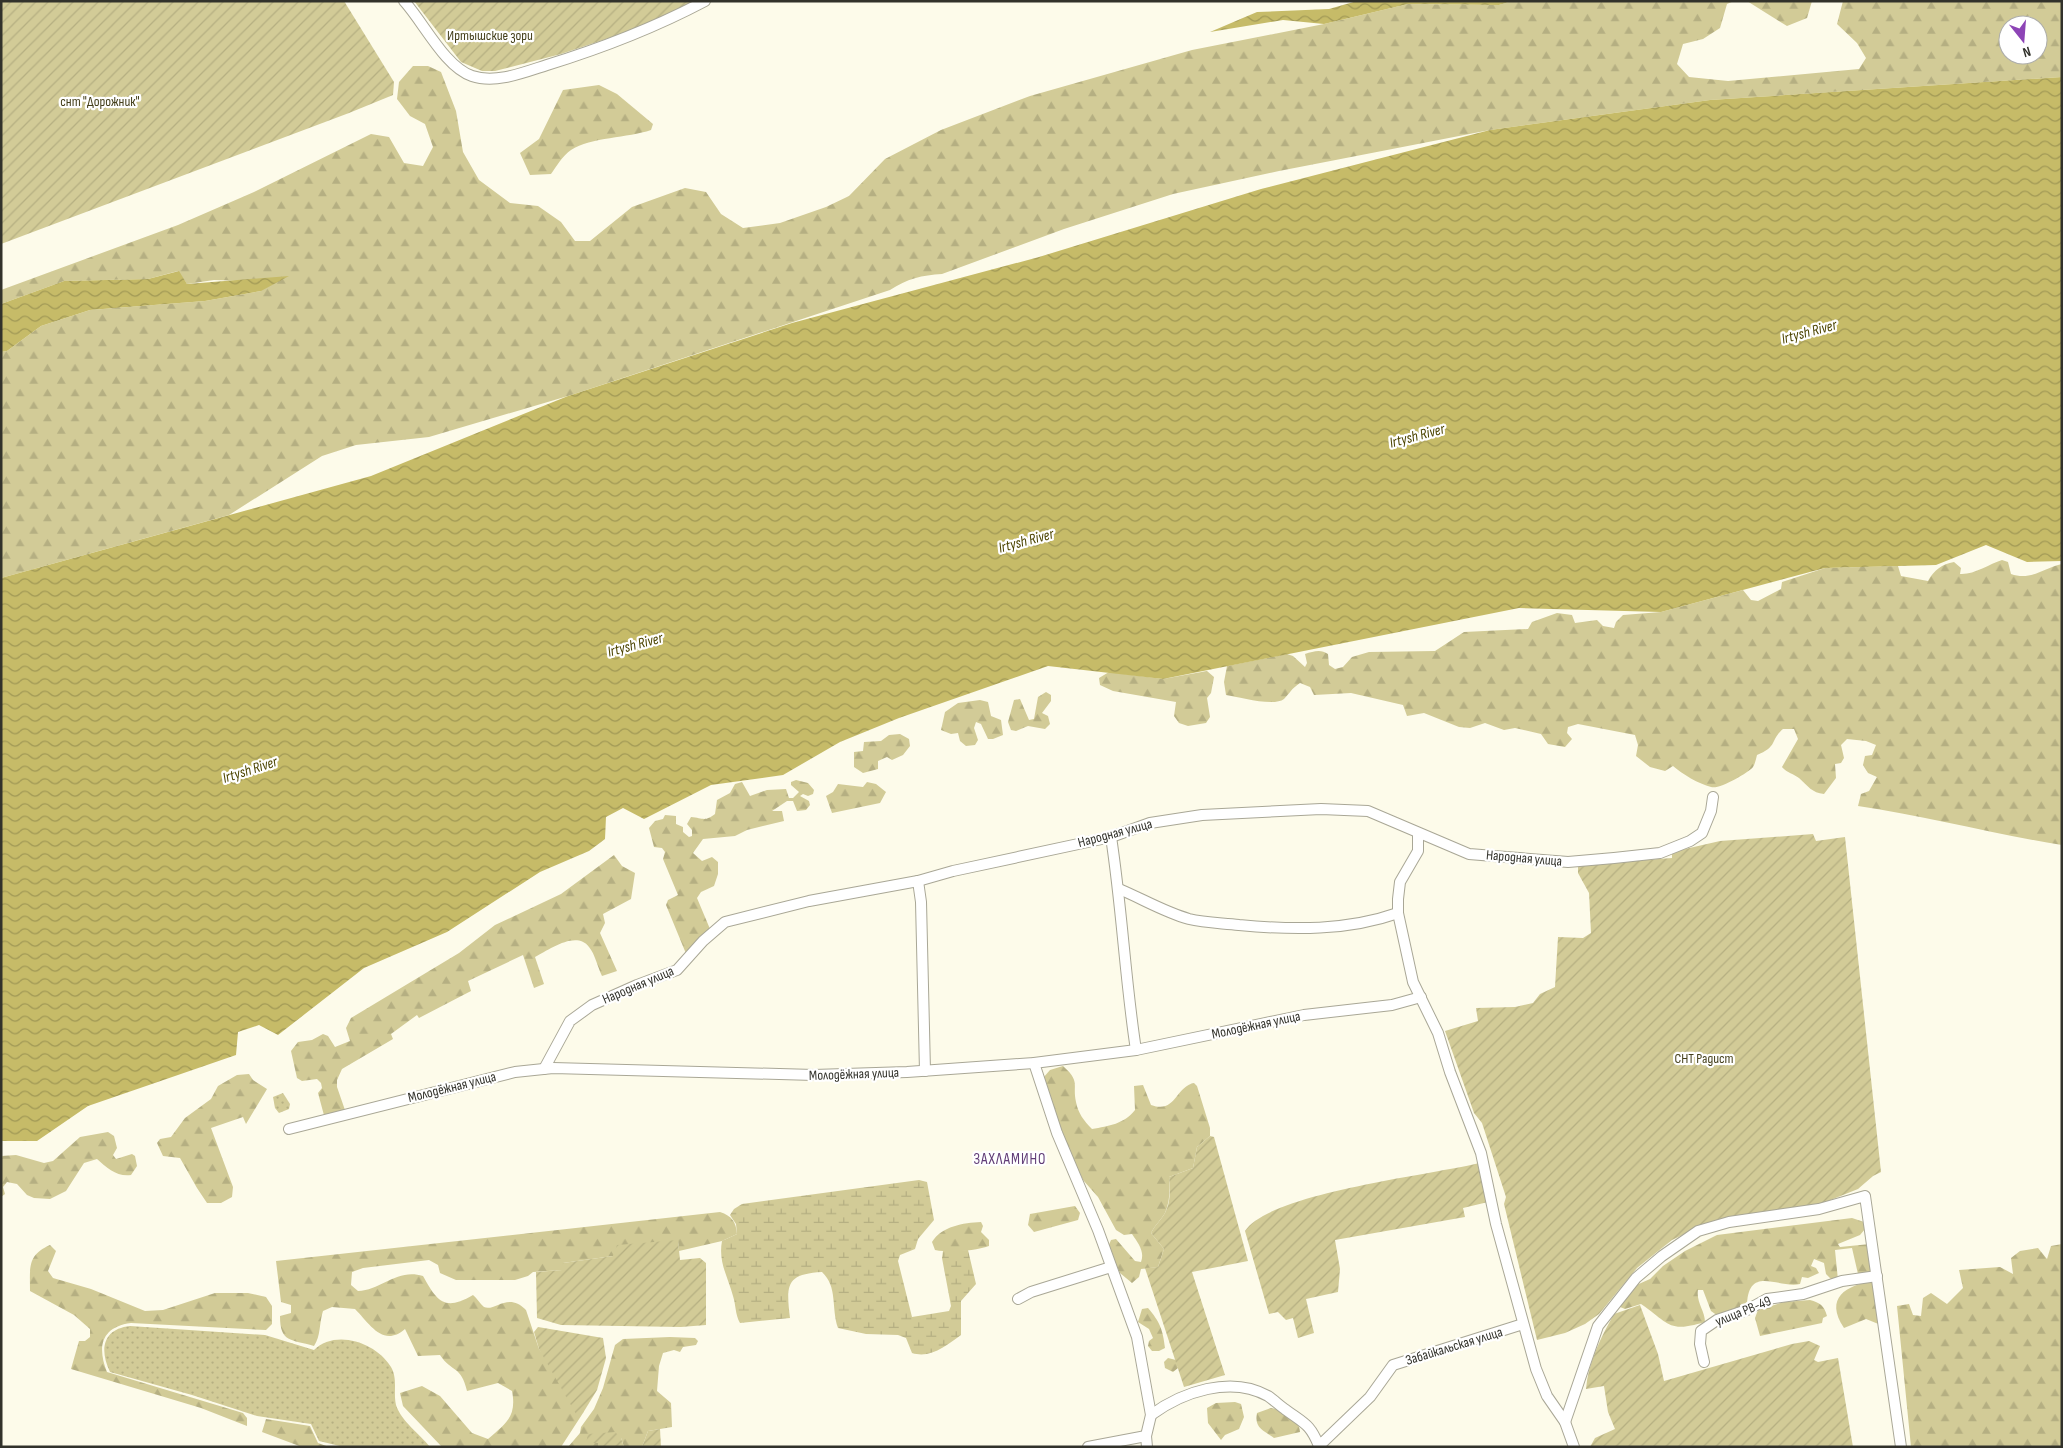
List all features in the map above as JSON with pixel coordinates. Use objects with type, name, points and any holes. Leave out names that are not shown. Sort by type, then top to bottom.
[{"type":"street","points":[[404,1],[447,58],[458,68],[472,76],[485,78],[525,71],[610,45],[643,32],[705,1]]},
{"type":"street","name":"Народная улица","points":[[544,1069],[570,1022],[592,1006],[637,985],[677,970],[703,940],[725,922],[809,901],[918,881],[953,871],[1111,837],[1150,823],[1202,815],[1321,809],[1368,811],[1395,821],[1418,834],[1469,854],[1568,862],[1660,853],[1690,841],[1702,833],[1711,811],[1713,797]]},
{"type":"street","points":[[1418,834],[1418,851],[1400,882],[1398,913],[1413,982],[1438,1033],[1450,1072],[1481,1153],[1496,1224],[1536,1369],[1543,1387],[1565,1422],[1574,1447]]},
{"type":"street","points":[[1111,837],[1119,889],[1128,998],[1136,1050]]},
{"type":"street","points":[[918,881],[921,902],[925,1071]]},
{"type":"street","points":[[1119,889],[1142,898],[1154,907],[1191,919],[1266,927],[1351,926],[1398,913]]},
{"type":"street","name":"Молодёжная улица","points":[[289,1129],[515,1072],[544,1069],[814,1075],[925,1071],[1034,1064],[1136,1050],[1304,1015],[1392,1005],[1421,997]]},
{"type":"street","points":[[1034,1064],[1057,1133],[1111,1266],[1137,1337],[1151,1415],[1146,1436],[1147,1447]]},
{"type":"street","points":[[1565,1422],[1598,1326],[1636,1278],[1662,1256],[1698,1231],[1729,1222],[1819,1209],[1865,1196],[1901,1447]]},
{"type":"street","points":[[1018,1299],[1031,1292],[1111,1266]]},
{"type":"street","name":"улица РВ-49","points":[[1704,1362],[1700,1344],[1701,1331],[1717,1320],[1746,1310],[1767,1299],[1804,1294],[1842,1281],[1876,1276]]},
{"type":"street","name":"Забайкальская улица","points":[[1151,1415],[1170,1401],[1191,1392],[1213,1387],[1252,1390],[1267,1396],[1312,1429],[1319,1446],[1370,1397],[1393,1364],[1524,1324]]},
{"type":"street","points":[[1088,1447],[1146,1436]]},
{"type":"green space","name":"снт \"Дорожник\"","points":[[1,1],[344,1],[394,82],[393,95],[1,244]]},
{"type":"green space","name":"Иртышские зори","points":[[414,1],[697,1],[636,29],[561,54],[495,71],[482,71],[461,62]]},
{"type":"green space","points":[[1512,1],[1734,1],[1727,4],[1720,28],[1703,39],[1683,44],[1677,64],[1689,77],[1728,81],[1859,69],[1866,58],[1857,43],[1837,24],[1843,1],[2062,1],[2062,77],[1710,100],[1490,130],[1279,171],[1173,194],[1064,229],[942,274],[915,278],[890,290],[568,396],[429,437],[356,445],[322,456],[229,515],[1,578],[1,352],[7,351],[41,326],[90,310],[205,301],[261,291],[248,281],[214,280],[187,284],[178,271],[148,279],[64,281],[1,304],[1,290],[178,225],[254,192],[371,134],[389,137],[404,163],[423,166],[433,147],[425,124],[410,116],[397,99],[399,82],[413,66],[428,66],[441,72],[456,111],[463,152],[479,180],[510,203],[538,206],[561,222],[575,241],[590,241],[632,207],[685,188],[706,192],[721,214],[743,228],[780,223],[826,207],[849,196],[885,159],[941,130],[1030,96],[1192,50],[1324,24],[1408,4],[1499,5]]},
{"type":"green space","points":[[1747,1],[1812,1],[1807,18],[1787,26]]},
{"type":"green space","points":[[599,85],[617,94],[653,124],[651,130],[599,140],[579,146],[565,155],[551,174],[530,175],[520,153],[539,139],[563,90]]},
{"type":"green space","points":[[2002,560],[2008,562],[2011,574],[2018,576],[2031,575],[2062,564],[2062,845],[1858,806],[1861,794],[1869,791],[1877,777],[1868,773],[1863,765],[1865,756],[1872,755],[1876,745],[1866,741],[1847,739],[1841,745],[1844,758],[1841,763],[1835,764],[1836,778],[1824,794],[1813,791],[1799,778],[1782,767],[1798,739],[1794,729],[1783,729],[1768,749],[1757,755],[1753,767],[1745,773],[1726,784],[1711,787],[1701,784],[1673,766],[1665,771],[1650,767],[1636,756],[1638,745],[1635,735],[1578,724],[1568,727],[1567,733],[1572,739],[1565,747],[1548,744],[1541,734],[1515,728],[1504,730],[1485,723],[1470,728],[1459,727],[1424,713],[1407,716],[1403,705],[1351,693],[1314,695],[1310,687],[1300,683],[1284,699],[1273,702],[1226,695],[1224,682],[1227,666],[1287,654],[1293,656],[1305,667],[1307,663],[1305,654],[1323,651],[1328,654],[1329,665],[1335,669],[1343,667],[1352,657],[1369,652],[1435,651],[1464,632],[1528,629],[1532,622],[1557,613],[1572,615],[1575,623],[1597,620],[1603,626],[1614,628],[1616,622],[1623,615],[1661,612],[1743,590],[1751,600],[1758,601],[1781,589],[1782,582],[1825,568],[1898,566],[1901,576],[1928,581],[1939,568],[1950,563],[1954,562],[1961,568],[1960,574],[1965,574]]},
{"type":"green space","points":[[1207,671],[1214,677],[1211,693],[1207,698],[1210,717],[1206,723],[1188,726],[1179,723],[1174,716],[1176,702],[1113,691],[1100,685],[1099,678],[1109,672],[1163,679]]},
{"type":"green space","points":[[1046,692],[1051,695],[1051,701],[1042,713],[1048,716],[1050,724],[1045,729],[1028,726],[1016,731],[1011,730],[1008,722],[1014,700],[1020,699],[1029,720],[1034,719],[1038,697]]},
{"type":"green space","points":[[980,700],[988,702],[991,716],[1001,720],[1003,735],[988,739],[981,724],[976,722],[974,728],[978,740],[975,745],[966,746],[960,741],[958,733],[951,734],[941,730],[945,712],[958,703]]},
{"type":"green space","points":[[900,734],[909,739],[910,746],[903,755],[892,760],[887,757],[878,761],[878,769],[863,773],[854,767],[854,752],[863,751],[864,742],[881,741],[889,735]]},
{"type":"green space","points":[[796,780],[808,783],[814,790],[813,794],[808,796],[803,794],[800,796],[809,801],[810,805],[806,810],[797,811],[793,801],[787,801],[772,811],[782,811],[784,821],[747,830],[735,836],[703,839],[693,853],[702,861],[712,857],[718,862],[718,874],[714,886],[701,892],[697,898],[710,929],[687,956],[666,905],[668,900],[678,895],[663,859],[665,852],[662,848],[654,847],[649,828],[655,821],[663,819],[665,815],[676,816],[676,824],[683,827],[683,832],[689,837],[692,836],[692,830],[687,824],[691,817],[706,819],[715,814],[717,800],[730,793],[735,784],[742,782],[750,796],[767,790],[786,789],[789,798],[793,798],[799,792],[791,785],[791,782]]},
{"type":"green space","points":[[867,782],[876,784],[886,792],[880,803],[832,813],[826,796],[833,792],[838,784],[863,787]]},
{"type":"green space","name":"СНТ Радист","points":[[1813,834],[1816,841],[1845,837],[1881,1172],[1873,1176],[1858,1189],[1818,1205],[1695,1229],[1672,1240],[1637,1268],[1599,1314],[1585,1324],[1565,1333],[1537,1340],[1504,1204],[1506,1197],[1482,1123],[1474,1113],[1445,1031],[1478,1021],[1476,1008],[1515,1007],[1533,1003],[1540,994],[1555,987],[1558,937],[1583,938],[1591,933],[1589,893],[1578,873],[1578,865],[1672,858],[1672,852],[1720,841]]},
{"type":"green space","points":[[614,855],[622,866],[635,873],[631,899],[603,914],[605,923],[600,933],[617,971],[602,976],[589,947],[584,942],[577,940],[562,943],[535,957],[544,984],[534,988],[523,955],[468,981],[471,991],[419,1018],[417,1015],[391,1034],[393,1039],[342,1069],[337,1080],[337,1087],[346,1113],[325,1119],[318,1093],[322,1088],[321,1083],[317,1079],[302,1081],[297,1078],[291,1051],[298,1042],[312,1040],[323,1034],[328,1036],[335,1047],[350,1041],[346,1028],[351,1018],[459,953],[495,925],[561,894]]},
{"type":"green space","points":[[1063,1066],[1069,1071],[1074,1080],[1076,1102],[1080,1113],[1092,1129],[1116,1124],[1131,1115],[1135,1110],[1134,1086],[1143,1085],[1151,1105],[1159,1107],[1171,1103],[1188,1085],[1194,1083],[1197,1086],[1210,1128],[1210,1136],[1197,1147],[1193,1168],[1169,1177],[1170,1186],[1167,1209],[1151,1233],[1164,1249],[1158,1267],[1141,1269],[1139,1277],[1132,1283],[1120,1273],[1108,1247],[1111,1240],[1116,1239],[1135,1261],[1141,1262],[1142,1254],[1140,1247],[1132,1234],[1124,1235],[1116,1230],[1098,1197],[1083,1180],[1061,1133],[1043,1078],[1050,1070]]},
{"type":"green space","points":[[249,1074],[253,1080],[267,1089],[246,1124],[243,1117],[211,1128],[233,1187],[232,1197],[221,1203],[207,1203],[180,1158],[163,1156],[157,1143],[160,1139],[171,1137],[185,1118],[211,1099],[218,1086],[237,1075]]},
{"type":"green space","points":[[283,1093],[290,1104],[289,1109],[279,1113],[275,1108],[273,1097]]},
{"type":"green space","points":[[108,1132],[114,1136],[117,1148],[113,1155],[116,1159],[132,1154],[135,1156],[137,1166],[131,1175],[121,1175],[108,1169],[97,1159],[84,1163],[66,1191],[50,1199],[34,1198],[27,1195],[17,1184],[7,1182],[3,1187],[5,1194],[1,1197],[1,1156],[16,1155],[44,1163],[53,1161],[80,1137]]},
{"type":"green space","points":[[1210,1136],[1214,1137],[1248,1261],[1192,1272],[1225,1375],[1184,1387],[1145,1268],[1158,1267],[1164,1249],[1151,1233],[1167,1209],[1170,1195],[1169,1177],[1193,1168],[1197,1147]]},
{"type":"green space","points":[[1479,1163],[1488,1202],[1463,1208],[1465,1217],[1335,1240],[1340,1269],[1338,1292],[1306,1299],[1314,1333],[1298,1338],[1293,1318],[1286,1320],[1278,1312],[1269,1314],[1245,1231],[1260,1218],[1285,1206],[1317,1196],[1353,1187]]},
{"type":"green space","points":[[919,1180],[927,1182],[934,1220],[918,1239],[915,1249],[900,1255],[898,1261],[912,1317],[949,1311],[951,1306],[942,1258],[943,1251],[968,1250],[976,1284],[961,1301],[961,1335],[932,1353],[919,1354],[912,1353],[906,1338],[898,1335],[866,1334],[838,1328],[830,1284],[822,1272],[801,1275],[791,1283],[788,1297],[790,1318],[740,1323],[721,1256],[722,1241],[737,1234],[736,1224],[730,1215],[734,1209],[742,1204]]},
{"type":"green space","points":[[1075,1206],[1080,1213],[1078,1220],[1034,1232],[1028,1225],[1030,1214]]},
{"type":"green space","points":[[720,1212],[728,1215],[733,1220],[737,1234],[722,1241],[679,1251],[678,1241],[613,1256],[563,1263],[563,1270],[533,1272],[528,1276],[515,1280],[456,1280],[440,1273],[438,1265],[429,1260],[363,1268],[352,1272],[351,1285],[358,1291],[367,1290],[397,1277],[414,1274],[423,1276],[437,1297],[448,1303],[455,1303],[473,1295],[484,1307],[488,1308],[502,1303],[513,1302],[526,1310],[539,1349],[585,1406],[583,1413],[561,1447],[442,1447],[403,1406],[400,1393],[422,1386],[440,1396],[472,1433],[488,1439],[509,1419],[513,1407],[512,1391],[498,1383],[467,1391],[459,1373],[448,1365],[440,1355],[418,1356],[405,1329],[390,1336],[383,1335],[377,1332],[355,1309],[332,1307],[323,1311],[318,1338],[314,1346],[293,1341],[285,1336],[282,1331],[280,1316],[291,1313],[291,1305],[281,1302],[276,1261]]},
{"type":"green space","points":[[1852,1218],[1864,1222],[1865,1229],[1860,1235],[1838,1244],[1840,1247],[1870,1244],[1874,1273],[1858,1274],[1852,1248],[1835,1250],[1838,1280],[1831,1279],[1826,1274],[1824,1263],[1814,1259],[1811,1266],[1816,1268],[1819,1273],[1808,1278],[1802,1277],[1800,1284],[1758,1282],[1752,1286],[1748,1294],[1747,1308],[1718,1316],[1711,1311],[1703,1290],[1698,1290],[1698,1299],[1705,1322],[1683,1327],[1670,1325],[1641,1304],[1625,1309],[1620,1307],[1621,1301],[1632,1287],[1650,1279],[1663,1266],[1685,1251],[1717,1235]]},
{"type":"green space","points":[[981,1222],[983,1226],[981,1232],[989,1240],[989,1246],[962,1251],[935,1250],[932,1242],[941,1232],[954,1226]]},
{"type":"green space","points":[[678,1240],[680,1260],[700,1258],[706,1263],[706,1325],[681,1327],[561,1325],[537,1318],[536,1272],[562,1270],[563,1263],[613,1256],[617,1245]]},
{"type":"green space","points":[[2062,1244],[2062,1447],[1911,1447],[1897,1306],[1909,1304],[1913,1315],[1921,1316],[1923,1298],[1931,1293],[1947,1304],[1963,1288],[1959,1270],[2000,1267],[2013,1274],[2011,1258],[2020,1251],[2038,1248],[2047,1259],[2051,1246]]},
{"type":"green space","points":[[50,1245],[56,1251],[48,1271],[53,1278],[91,1289],[145,1311],[163,1310],[215,1293],[248,1293],[266,1297],[272,1306],[272,1324],[266,1330],[131,1323],[113,1329],[104,1340],[102,1347],[107,1372],[243,1413],[247,1418],[247,1426],[201,1408],[71,1369],[79,1341],[85,1341],[90,1337],[90,1329],[74,1315],[30,1291],[31,1263],[37,1253]]},
{"type":"green space","points":[[1874,1281],[1881,1325],[1866,1319],[1844,1328],[1838,1318],[1837,1301],[1847,1290]]},
{"type":"green space","points":[[1810,1300],[1819,1303],[1823,1307],[1827,1316],[1823,1318],[1822,1323],[1760,1336],[1755,1318],[1758,1310],[1784,1302]]},
{"type":"green space","points":[[1640,1305],[1658,1354],[1664,1381],[1792,1344],[1809,1341],[1820,1346],[1814,1360],[1818,1362],[1838,1358],[1853,1447],[1590,1447],[1595,1438],[1615,1429],[1608,1412],[1604,1386],[1586,1389],[1592,1360],[1614,1314]]},
{"type":"green space","points":[[1148,1308],[1158,1322],[1163,1336],[1165,1348],[1159,1351],[1152,1351],[1148,1346],[1149,1341],[1153,1338],[1149,1329],[1138,1322],[1142,1309]]},
{"type":"green space","points":[[130,1326],[265,1335],[314,1350],[333,1340],[355,1341],[366,1345],[384,1358],[391,1367],[395,1381],[395,1400],[398,1411],[430,1447],[344,1447],[319,1441],[311,1424],[257,1416],[110,1372],[105,1356],[104,1348],[106,1342],[114,1331]]},
{"type":"green space","points":[[538,1327],[603,1338],[606,1358],[597,1390],[583,1413],[576,1414],[539,1349],[534,1332]]},
{"type":"green space","points":[[695,1338],[698,1341],[696,1345],[683,1347],[680,1352],[674,1350],[663,1353],[659,1366],[657,1391],[671,1403],[672,1427],[648,1431],[642,1447],[624,1447],[621,1438],[598,1443],[598,1447],[568,1447],[580,1433],[581,1427],[594,1409],[603,1388],[615,1345],[623,1339]]},
{"type":"green space","points":[[1168,1358],[1176,1360],[1178,1368],[1173,1372],[1165,1368],[1164,1362]]},
{"type":"green space","points":[[1235,1402],[1241,1404],[1244,1417],[1239,1429],[1225,1435],[1221,1440],[1208,1423],[1207,1408],[1216,1403]]},
{"type":"green space","points":[[1271,1408],[1285,1413],[1294,1419],[1300,1432],[1274,1438],[1263,1431],[1257,1422],[1257,1413]]},
{"type":"green space","points":[[266,1419],[310,1426],[318,1443],[329,1447],[302,1447],[262,1432]]},
{"type":"green space","points":[[660,1429],[661,1447],[642,1447],[648,1431]]},
{"type":"green space","points":[[615,1432],[621,1438],[624,1447],[598,1447],[598,1443],[586,1443],[588,1434]]},
{"type":"water","points":[[1357,1],[1512,1],[1499,5],[1408,4],[1324,24],[1283,20],[1210,32],[1257,12],[1329,9]]},
{"type":"water","name":"Irtysh River","points":[[2062,77],[2062,561],[2027,562],[1986,545],[1936,565],[1825,568],[1661,612],[1519,608],[1163,679],[1048,666],[899,718],[840,742],[783,775],[711,785],[644,819],[623,808],[606,817],[605,839],[589,851],[540,872],[447,932],[364,968],[278,1035],[259,1025],[238,1032],[236,1055],[88,1106],[37,1141],[1,1141],[1,578],[371,476],[568,396],[792,323],[1039,257],[1261,189],[1490,130],[1710,100]]},
{"type":"water","points":[[179,271],[187,284],[289,276],[261,291],[205,301],[90,310],[41,326],[7,351],[1,352],[1,304],[64,281],[148,279]]},
{"type":"district","name":"ЗАХЛАМИНО","points":[[1010,1159]]}]
